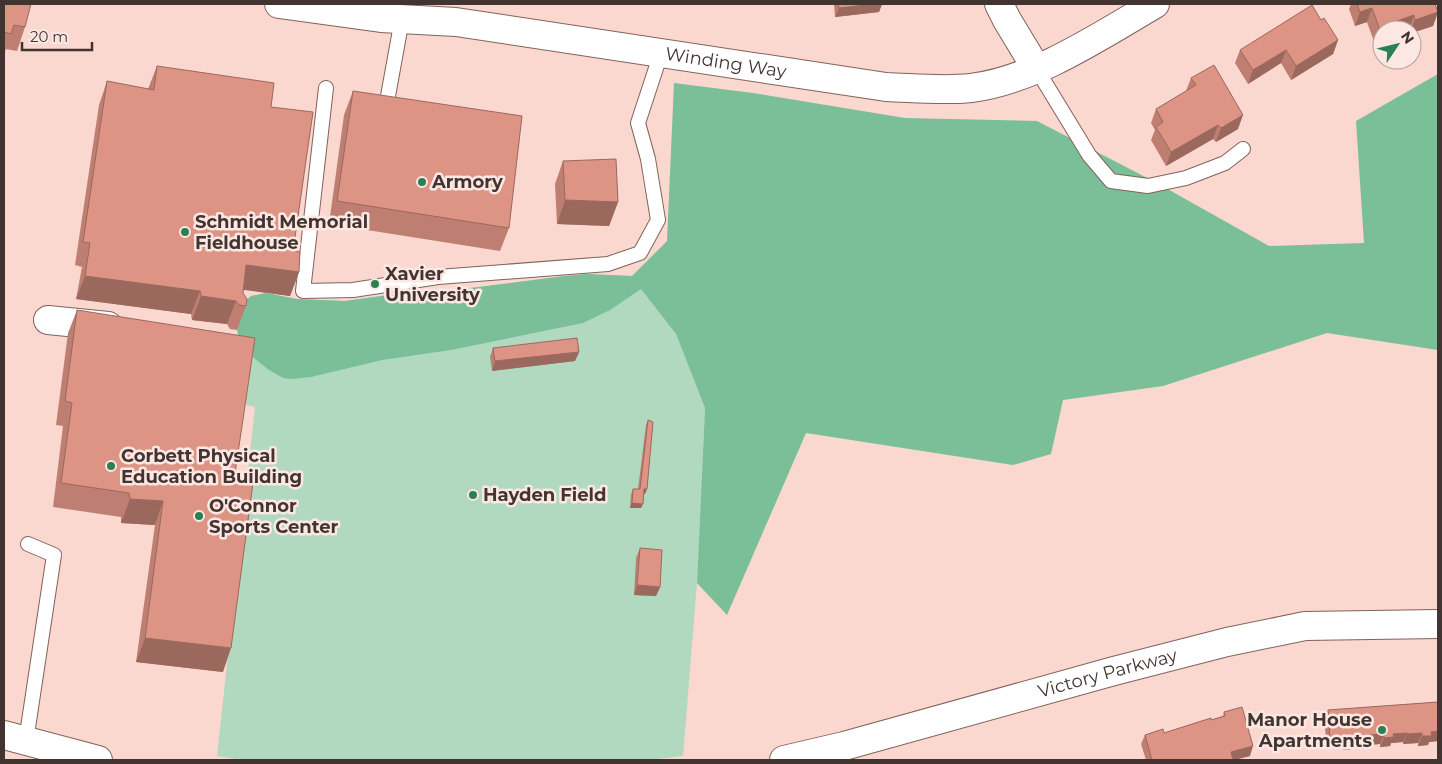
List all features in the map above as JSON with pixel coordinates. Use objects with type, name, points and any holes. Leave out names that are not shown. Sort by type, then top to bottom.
[{"type":"street","name":"Winding Way","points":[[279,4],[371,17],[402,19],[456,13],[661,53],[886,87],[938,90],[972,88],[1005,80],[1036,68],[1071,54],[1155,4]]},
{"type":"street","points":[[999,4],[1036,68]]},
{"type":"street","points":[[48,320],[132,330]]},
{"type":"street","name":"Victory Parkway","points":[[784,760],[844,746],[1114,671],[1227,642],[1305,626],[1438,624]]},
{"type":"street","points":[[15,738],[98,760]]},
{"type":"lane","points":[[388,96],[402,19]]},
{"type":"lane","points":[[326,88],[303,292],[353,290],[438,277],[608,264],[640,253],[658,220],[648,159],[638,123],[661,53]]},
{"type":"lane","points":[[1036,68],[1089,155],[1111,180],[1148,186],[1186,178],[1224,163],[1243,150]]},
{"type":"lane","points":[[15,738],[54,555],[28,544]]},
{"type":"green space","points":[[1438,74],[1438,350],[1327,333],[1163,386],[1063,400],[1051,454],[1013,465],[806,433],[727,615],[697,583],[705,408],[676,334],[641,289],[610,310],[583,323],[451,350],[382,360],[311,377],[292,379],[283,378],[255,359],[239,338],[237,330],[245,301],[251,296],[266,293],[297,299],[345,301],[410,292],[447,291],[564,276],[587,274],[632,276],[667,241],[674,83],[753,93],[905,118],[1037,121],[1155,182],[1269,246],[1364,243],[1356,121]]},
{"type":"green space","name":"Hayden Field","points":[[587,274],[632,276],[676,334],[705,408],[697,583],[683,756],[649,760],[242,760],[217,756],[255,407],[241,403],[251,296],[266,293],[297,299],[345,301],[410,292],[447,291]]},
{"type":"building","points":[[4,4],[31,4],[25,27],[14,25],[11,34],[4,32]]},
{"type":"building","points":[[838,4],[875,4],[839,8]]},
{"type":"building","points":[[1357,4],[1435,4],[1438,12],[1415,20],[1414,15],[1400,20],[1376,20],[1372,8],[1360,12]]},
{"type":"building","points":[[1312,5],[1321,20],[1324,18],[1338,40],[1296,66],[1286,50],[1253,70],[1240,50]]},
{"type":"building","points":[[1214,65],[1243,115],[1221,128],[1218,125],[1171,152],[1156,127],[1163,122],[1156,109],[1196,85],[1191,78]]},
{"type":"building","name":"Schmidt Memorial Fieldhouse","points":[[157,66],[274,83],[271,107],[313,112],[293,251],[300,252],[299,272],[246,265],[243,293],[247,299],[246,306],[239,305],[236,301],[201,296],[200,291],[85,276],[90,243],[83,242],[107,81],[154,90]]},
{"type":"building","name":"Armory","points":[[353,91],[522,116],[509,228],[337,201]]},
{"type":"building","points":[[616,159],[618,202],[565,200],[563,161]]},
{"type":"building","points":[[77,310],[255,338],[234,480],[253,483],[231,648],[145,638],[163,501],[130,499],[129,493],[61,483],[72,403],[65,401]]},
{"type":"building","points":[[577,338],[579,352],[495,361],[493,348]]},
{"type":"building","points":[[648,420],[653,422],[647,489],[644,489],[643,504],[632,503],[633,489],[640,489]]},
{"type":"building","points":[[640,548],[662,550],[660,587],[637,585]]},
{"type":"building","name":"Manor House Apartments","points":[[1438,702],[1438,731],[1431,732],[1432,736],[1422,736],[1422,733],[1407,733],[1393,734],[1394,737],[1384,738],[1384,734],[1355,736],[1356,740],[1346,741],[1346,737],[1330,739],[1328,710]]},
{"type":"building","points":[[1242,707],[1253,746],[1231,752],[1233,760],[1152,760],[1145,735],[1163,729],[1164,733],[1211,718],[1211,720],[1225,716],[1224,712]]},
{"type":"place","name":"Armory","points":[[422,182]]},
{"type":"place","name":"Schmidt Memorial Fieldhouse","points":[[185,232]]},
{"type":"place","name":"Xavier University","points":[[375,284]]},
{"type":"place","name":"Corbett Physical Education Building","points":[[111,466]]},
{"type":"place","name":"Hayden Field","points":[[473,495]]},
{"type":"place","name":"O'Connor Sports Center","points":[[199,516]]},
{"type":"place","name":"Manor House Apartments","points":[[1382,730]]}]
